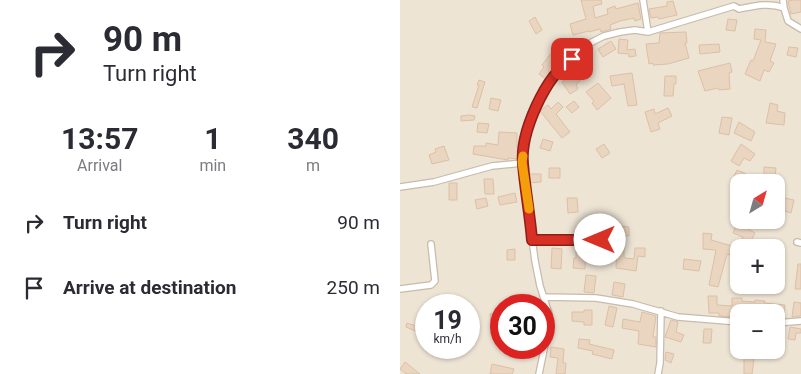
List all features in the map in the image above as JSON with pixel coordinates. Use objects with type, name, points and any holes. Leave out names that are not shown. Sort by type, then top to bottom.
[{"type":"street","points":[[643,0],[648,32]]},
{"type":"street","points":[[734,0],[739,10]]},
{"type":"street","points":[[783,0],[788,21],[801,29]]},
{"type":"street","points":[[739,10],[752,6],[767,5],[776,5],[784,8]]},
{"type":"street","points":[[543,294],[532,240],[522,162],[527,129],[549,82],[561,66],[597,39],[611,34],[635,30],[648,32],[734,6],[739,10]]},
{"type":"street","points":[[400,187],[434,182],[492,166],[522,162]]},
{"type":"street","points":[[532,240],[617,240]]},
{"type":"street","points":[[400,289],[431,285],[434,281],[431,244]]},
{"type":"street","points":[[555,297],[596,298],[618,301],[678,316],[730,321]]},
{"type":"street","points":[[658,374],[662,311]]},
{"type":"street","points":[[785,322],[801,321]]},
{"type":"street","points":[[539,374],[542,359]]},
{"type":"shaded area","points":[[400,0],[801,0],[801,374],[400,374]]},
{"type":"building","points":[[581,0],[601,0],[602,4],[593,6],[595,18],[608,14],[607,9],[615,6],[616,9],[638,3],[641,19],[635,21],[634,18],[620,21],[610,25],[611,29],[601,32],[600,29],[573,35],[570,24],[586,19]]},
{"type":"building","points":[[801,0],[801,12],[791,14],[788,1]]},
{"type":"building","points":[[673,1],[677,15],[659,19],[658,17],[651,18],[649,9],[667,6],[667,2]]},
{"type":"building","points":[[535,17],[542,30],[536,34],[529,21]]},
{"type":"building","points":[[728,19],[737,20],[735,31],[726,30]]},
{"type":"building","points":[[755,29],[766,30],[765,42],[776,44],[770,61],[774,63],[769,72],[764,70],[760,81],[745,74],[751,60],[753,61],[761,40],[754,39]]},
{"type":"building","points":[[686,32],[687,43],[685,43],[689,58],[668,64],[649,64],[646,44],[659,43],[660,33]]},
{"type":"building","points":[[619,39],[628,40],[627,50],[635,49],[636,56],[629,57],[629,54],[618,53]]},
{"type":"building","points":[[568,41],[574,49],[558,62],[546,79],[539,74],[544,67],[542,65],[553,51]]},
{"type":"building","points":[[611,41],[616,49],[603,57],[598,49]]},
{"type":"building","points":[[719,44],[720,52],[700,54],[699,45]]},
{"type":"building","points":[[789,47],[798,48],[796,57],[787,55]]},
{"type":"building","points":[[586,61],[589,64],[582,71],[586,74],[576,85],[578,89],[570,94],[562,82],[572,75],[570,73],[577,66],[579,68]]},
{"type":"building","points":[[730,63],[732,72],[729,73],[730,89],[719,90],[718,88],[705,91],[698,71]]},
{"type":"building","points":[[632,73],[637,105],[628,106],[624,84],[612,86],[610,76]]},
{"type":"building","points":[[665,76],[676,76],[673,96],[664,96]]},
{"type":"building","points":[[479,80],[485,82],[477,108],[472,107]]},
{"type":"building","points":[[598,83],[611,98],[597,110],[592,103],[594,101],[586,92]]},
{"type":"building","points":[[491,98],[501,100],[498,111],[489,109]]},
{"type":"building","points":[[574,101],[579,107],[572,113],[566,107]]},
{"type":"building","points":[[558,102],[563,107],[556,114],[570,132],[562,138],[540,111],[548,105],[551,109]]},
{"type":"building","points":[[770,103],[778,105],[777,111],[785,113],[784,125],[766,123]]},
{"type":"building","points":[[668,108],[672,116],[658,123],[660,129],[651,132],[645,112],[654,109],[655,114]]},
{"type":"building","points":[[461,116],[475,116],[474,120],[461,121]]},
{"type":"building","points":[[722,117],[732,118],[729,135],[719,133]]},
{"type":"building","points":[[739,122],[755,132],[751,141],[734,133]]},
{"type":"building","points":[[478,123],[489,124],[487,133],[477,132]]},
{"type":"building","points":[[499,132],[517,133],[518,159],[508,158],[508,160],[473,154],[474,146],[486,146],[486,143],[498,145]]},
{"type":"building","points":[[543,139],[553,142],[550,151],[540,148]]},
{"type":"building","points":[[604,144],[610,153],[602,158],[596,149]]},
{"type":"building","points":[[741,144],[755,154],[750,161],[744,158],[739,166],[731,161]]},
{"type":"building","points":[[444,146],[449,160],[432,164],[429,155],[436,152],[435,149]]},
{"type":"building","points":[[764,167],[776,168],[775,174],[764,174]]},
{"type":"building","points":[[549,168],[560,168],[560,178],[549,178]]},
{"type":"building","points":[[737,170],[746,174],[735,174]]},
{"type":"building","points":[[528,174],[541,174],[541,182],[529,183]]},
{"type":"building","points":[[484,179],[493,179],[494,194],[485,194]]},
{"type":"building","points":[[449,183],[457,183],[457,200],[449,200]]},
{"type":"building","points":[[515,193],[517,202],[500,205],[498,197]]},
{"type":"building","points":[[486,198],[488,206],[477,209],[475,200]]},
{"type":"building","points":[[567,198],[577,198],[578,212],[568,213]]},
{"type":"building","points":[[785,198],[794,200],[791,213],[785,211]]},
{"type":"building","points":[[608,225],[629,227],[629,236],[607,234]]},
{"type":"building","points":[[735,229],[748,229],[755,233],[752,239],[742,239],[743,237],[733,233]]},
{"type":"building","points":[[703,233],[712,234],[711,240],[730,245],[730,255],[727,254],[718,287],[709,285],[716,250],[703,249]]},
{"type":"building","points":[[617,246],[624,247],[625,258],[634,259],[635,248],[645,248],[645,257],[638,256],[636,271],[616,268]]},
{"type":"building","points":[[552,248],[562,249],[561,269],[551,268]]},
{"type":"building","points":[[515,249],[515,260],[507,260],[507,250]]},
{"type":"building","points":[[576,251],[586,252],[585,269],[573,268]]},
{"type":"building","points":[[684,259],[701,261],[699,271],[683,269]]},
{"type":"building","points":[[798,264],[801,264],[801,289],[795,289]]},
{"type":"building","points":[[586,275],[596,276],[594,293],[584,292]]},
{"type":"building","points":[[614,282],[625,284],[623,297],[612,295]]},
{"type":"building","points":[[708,296],[717,296],[717,305],[730,306],[730,317],[719,316],[719,313],[709,313]]},
{"type":"building","points":[[732,298],[742,298],[742,301],[765,301],[764,303],[774,304],[732,304]]},
{"type":"building","points":[[794,302],[801,303],[801,316],[792,317]]},
{"type":"building","points":[[609,306],[617,308],[613,327],[605,325]]},
{"type":"building","points":[[584,310],[592,310],[592,325],[584,325],[584,322],[572,321],[572,312],[584,312]]},
{"type":"building","points":[[642,312],[656,316],[653,337],[656,337],[656,347],[638,344],[639,331],[622,328],[623,319],[640,322]]},
{"type":"building","points":[[671,320],[678,322],[676,332],[684,335],[681,342],[665,337]]},
{"type":"building","points":[[407,323],[415,326],[415,331],[406,327]]},
{"type":"building","points":[[790,327],[801,329],[801,333],[796,333],[795,340],[788,339]]},
{"type":"building","points":[[704,329],[712,329],[711,343],[703,343]]},
{"type":"building","points":[[579,339],[590,340],[589,344],[614,350],[612,359],[592,354],[593,351],[578,348]]},
{"type":"building","points":[[555,348],[564,349],[563,363],[566,363],[565,374],[556,374],[558,358],[555,358]]},
{"type":"building","points":[[666,352],[674,354],[671,363],[665,360]]},
{"type":"building","points":[[744,359],[754,359],[752,374],[744,374]]},
{"type":"building","points":[[405,362],[420,374],[406,374],[400,369]]},
{"type":"building","points":[[492,364],[514,369],[512,374],[490,374]]},
{"type":"slow traffic","points":[[523,156],[522,162],[529,209]]},
{"type":"route","points":[[572,59],[561,66],[554,74],[541,96],[527,129],[522,162],[528,197],[532,240],[600,240]]}]
